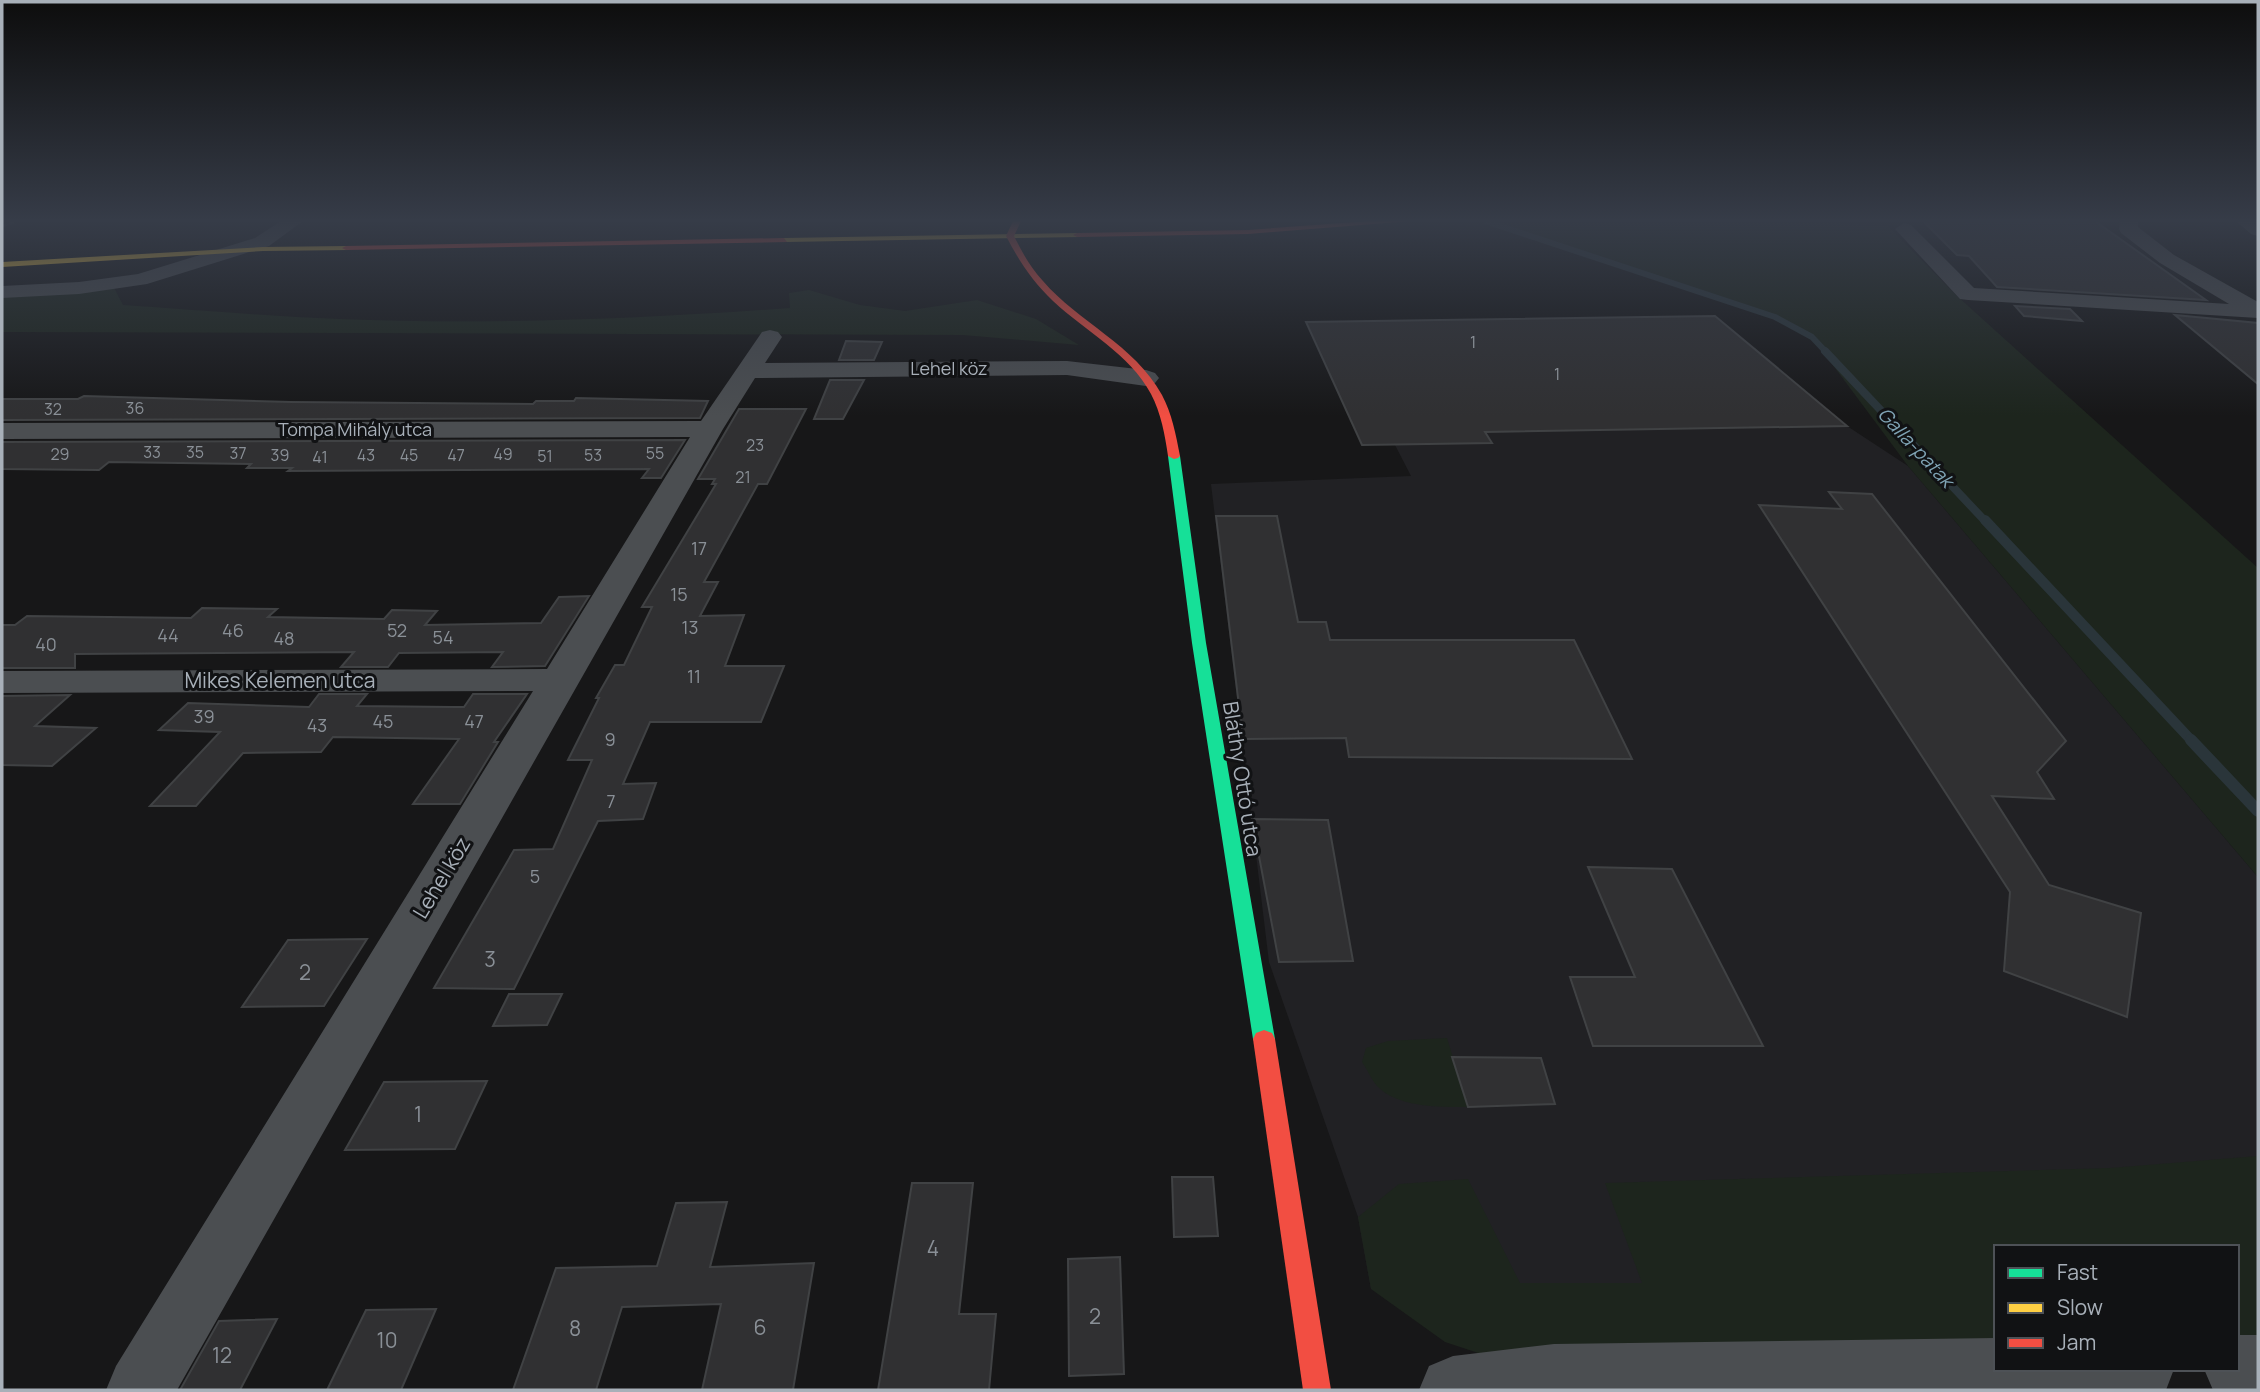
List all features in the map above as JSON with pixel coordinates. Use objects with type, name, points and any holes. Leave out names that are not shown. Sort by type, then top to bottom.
[{"type":"street","points":[[2,292],[95,286]]},
{"type":"street","name":"Bláthy Ottó utca","points":[[1042,286],[1146,378],[1162,403],[1170,428],[1199,643],[1262,1025],[1317,1390]]},
{"type":"street","points":[[1960,286],[1968,294],[2258,312]]},
{"type":"street","points":[[2214,286],[2258,312]]},
{"type":"street","name":"Lehel köz","points":[[140,1390],[709,429],[771,337]]},
{"type":"street","name":"Lehel köz","points":[[750,370],[1066,368],[1146,378]]},
{"type":"street","name":"Tompa Mihály utca","points":[[2,431],[709,429]]},
{"type":"street","name":"Mikes Kelemen utca","points":[[2,681],[559,680]]},
{"type":"street","points":[[2239,1368],[2258,1368]]},
{"type":"street","points":[[1454,1390],[1554,1378],[2011,1371]]},
{"type":"shaded area","points":[[113,286],[123,305],[340,319],[453,321],[565,320],[790,308],[789,293],[809,290],[860,305],[905,311],[977,300],[1036,319],[1079,345],[963,335],[2,332],[2,293]]},
{"type":"shaded area","points":[[1685,286],[1947,286],[2258,568],[2258,877],[1908,466],[1812,337],[1775,317]]},
{"type":"shaded area","points":[[1847,426],[1908,466],[2258,877],[2258,1282],[2239,1250],[2239,1245],[1994,1245],[1994,1282],[1371,1289],[1358,1217],[1269,962],[1211,484],[1411,476],[1395,445],[1492,443],[1485,432]]},
{"type":"shaded area","points":[[1447,1038],[1468,1107],[1420,1105],[1396,1099],[1377,1086],[1362,1062],[1366,1048],[1388,1041]]},
{"type":"shaded area","points":[[2258,1156],[2258,1368],[2239,1368],[2239,1245],[1994,1245],[1994,1369],[1554,1378],[1445,1342],[1371,1289],[1358,1217],[1399,1184],[1468,1179],[1520,1283],[1642,1283],[1605,1183],[2110,1168]]},
{"type":"building","points":[[2186,286],[2206,300],[1997,287]]},
{"type":"building","points":[[2015,306],[2070,309],[2082,321],[2024,316]]},
{"type":"building","points":[[2175,315],[2258,323],[2258,384]]},
{"type":"building","points":[[1715,316],[1847,426],[1485,432],[1492,443],[1362,445],[1306,322]]},
{"type":"building","points":[[846,341],[882,342],[874,360],[839,360]]},
{"type":"building","points":[[830,380],[864,380],[843,419],[814,419]]},
{"type":"building","points":[[84,396],[291,402],[533,404],[536,401],[574,401],[576,398],[708,401],[700,418],[2,420],[2,399],[78,399]]},
{"type":"building","points":[[739,409],[806,409],[767,484],[758,484],[704,582],[718,582],[700,616],[744,615],[725,666],[784,666],[761,722],[650,722],[623,784],[656,783],[643,819],[598,821],[514,989],[434,988],[514,850],[553,849],[592,760],[568,760],[599,698],[596,698],[615,665],[624,665],[652,607],[642,607],[716,484],[712,484],[715,479],[698,479]]},
{"type":"building","points":[[685,440],[661,478],[642,478],[649,469],[288,471],[292,468],[247,468],[251,464],[109,462],[99,470],[2,469],[2,442]]},
{"type":"building","points":[[1829,492],[1872,494],[2066,741],[2037,772],[2054,799],[1992,796],[2049,885],[2141,913],[2127,1017],[2004,971],[2010,892],[1759,505],[1842,509]]},
{"type":"building","points":[[1216,516],[1277,516],[1298,622],[1326,622],[1330,640],[1574,640],[1632,759],[1349,757],[1346,738],[1243,739]]},
{"type":"building","points":[[589,596],[545,666],[492,667],[503,652],[399,653],[388,667],[341,667],[354,652],[75,654],[75,668],[2,668],[2,625],[15,625],[27,616],[191,618],[202,608],[277,609],[268,617],[384,619],[392,610],[437,611],[425,625],[541,623],[559,597]]},
{"type":"building","points":[[319,694],[367,694],[357,706],[464,707],[473,694],[527,694],[494,742],[498,742],[460,804],[413,804],[459,739],[333,737],[321,752],[243,753],[196,806],[150,806],[220,732],[159,730],[188,703],[309,707]]},
{"type":"building","points":[[70,695],[35,726],[96,728],[52,766],[2,765],[2,696]]},
{"type":"building","points":[[1252,819],[1328,820],[1353,961],[1279,962]]},
{"type":"building","points":[[1588,867],[1672,869],[1763,1046],[1593,1046],[1570,977],[1635,977]]},
{"type":"building","points":[[367,939],[324,1006],[242,1007],[288,940]]},
{"type":"building","points":[[509,994],[562,994],[547,1025],[493,1026]]},
{"type":"building","points":[[1452,1057],[1541,1058],[1555,1104],[1468,1107]]},
{"type":"building","points":[[487,1081],[455,1149],[345,1150],[384,1082]]},
{"type":"building","points":[[1172,1177],[1213,1177],[1218,1236],[1174,1237]]},
{"type":"building","points":[[912,1183],[973,1183],[959,1314],[996,1314],[989,1390],[878,1390]]},
{"type":"building","points":[[727,1202],[710,1267],[814,1263],[793,1390],[702,1390],[721,1304],[622,1307],[596,1390],[513,1390],[556,1268],[657,1266],[676,1203]]},
{"type":"building","points":[[1120,1257],[1124,1374],[1069,1376],[1068,1259]]},
{"type":"building","points":[[436,1309],[401,1390],[327,1390],[366,1310]]},
{"type":"building","points":[[277,1319],[240,1390],[180,1390],[219,1321]]},
{"type":"waterway","name":"Galla-patak","points":[[1681,286],[1775,317],[1812,337],[1827,353]]},
{"type":"waterway","name":"Galla-patak","points":[[1825,351],[1986,522]]},
{"type":"waterway","name":"Galla-patak","points":[[1985,520],[2192,741]]},
{"type":"waterway","name":"Galla-patak","points":[[2191,740],[2258,811]]},
{"type":"traffic: fast","points":[[1174,456],[1199,643],[1264,1039]]},
{"type":"traffic: jam","points":[[1043,286],[1135,364],[1156,393],[1164,411],[1174,456]]},
{"type":"traffic: jam","points":[[1264,1039],[1317,1390]]}]
